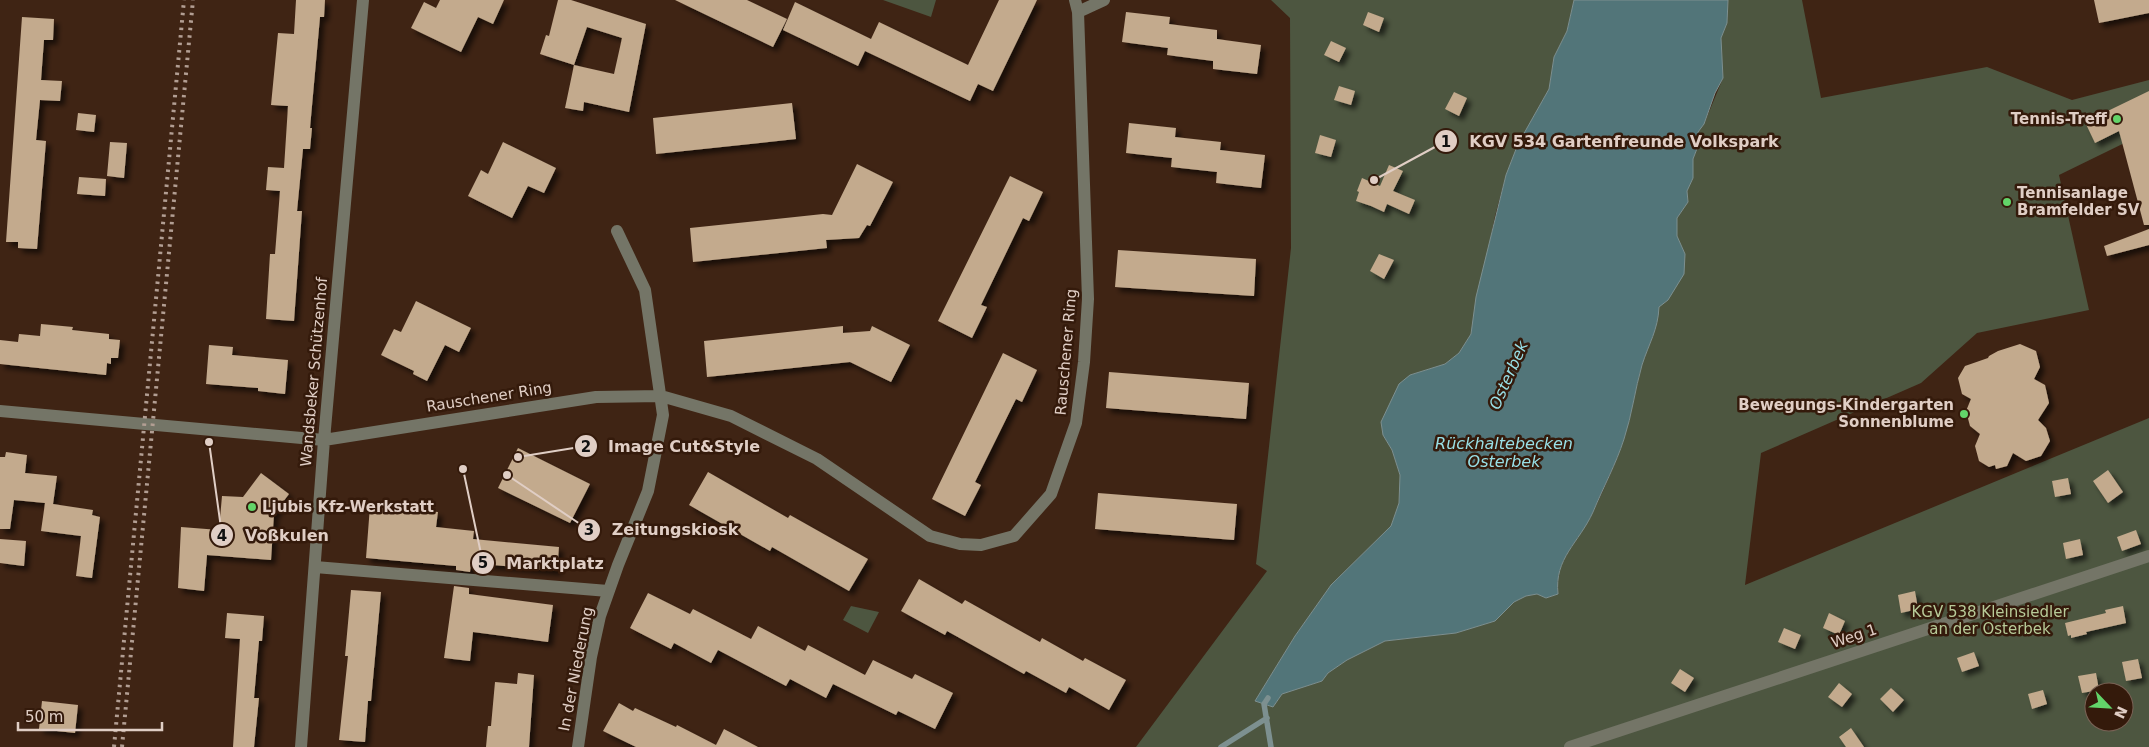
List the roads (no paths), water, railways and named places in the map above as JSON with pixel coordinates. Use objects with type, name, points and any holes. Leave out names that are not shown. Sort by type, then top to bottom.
[{"type":"street","name":"Wandsbeker Schützenhof","points":[[301,747],[324,440],[363,0]]},
{"type":"street","points":[[1076,6],[1104,0]]},
{"type":"street","name":"Rauschener Ring","points":[[0,411],[324,440],[596,397],[660,396],[731,416],[817,459],[930,536],[960,544],[981,545],[1014,536],[1051,494],[1076,423],[1081,390],[1088,299],[1076,6]]},
{"type":"street","points":[[617,231],[645,290],[660,396]]},
{"type":"street","name":"In der Niederung","points":[[578,747],[591,657],[608,591],[648,491],[663,415],[660,396]]},
{"type":"street","name":"Weg 1","points":[[1570,747],[2149,556]]},
{"type":"street","points":[[315,567],[608,591]]},
{"type":"water","name":"Rückhaltebecken Osterbek","points":[[1574,0],[1728,0],[1727,23],[1721,38],[1723,78],[1715,93],[1704,124],[1698,132],[1698,146],[1693,159],[1693,178],[1687,191],[1688,202],[1677,218],[1677,236],[1685,254],[1684,274],[1668,300],[1659,307],[1655,330],[1642,365],[1621,448],[1593,512],[1564,560],[1558,581],[1558,594],[1546,598],[1537,594],[1526,596],[1514,602],[1495,621],[1456,633],[1385,641],[1347,660],[1328,673],[1322,681],[1282,694],[1273,707],[1255,701],[1295,636],[1331,585],[1391,526],[1399,503],[1400,475],[1392,450],[1383,435],[1381,422],[1399,384],[1410,375],[1445,364],[1459,353],[1471,334],[1476,297],[1506,175],[1518,144],[1549,89],[1554,57],[1567,31]]},
{"type":"waterway","name":"Osterbek","points":[[1268,698],[1264,704],[1271,747]]},
{"type":"waterway","points":[[1221,747],[1267,718]]},
{"type":"railway","points":[[114,747],[184,0]]},
{"type":"railway","points":[[122,747],[193,0]]},
{"type":"place","name":"Tennis-Treff","points":[[2117,119]]},
{"type":"place","name":"KGV 534 Gartenfreunde Volkspark","points":[[1374,180]]},
{"type":"place","name":"Tennisanlage Bramfelder SV","points":[[2007,202]]},
{"type":"place","name":"Bewegungs-Kindergarten Sonnenblume","points":[[1964,414]]},
{"type":"place","name":"Voßkulen","points":[[209,442]]},
{"type":"place","name":"Image Cut&Style","points":[[518,457]]},
{"type":"place","name":"Marktplatz","points":[[463,469]]},
{"type":"place","name":"Zeitungskiosk","points":[[507,475]]},
{"type":"place","name":"Ljubis Kfz-Werkstatt","points":[[252,507]]},
{"type":"park label","name":"KGV 538 Kleinsiedler an der Osterbek","points":[[1990,620]]}]
